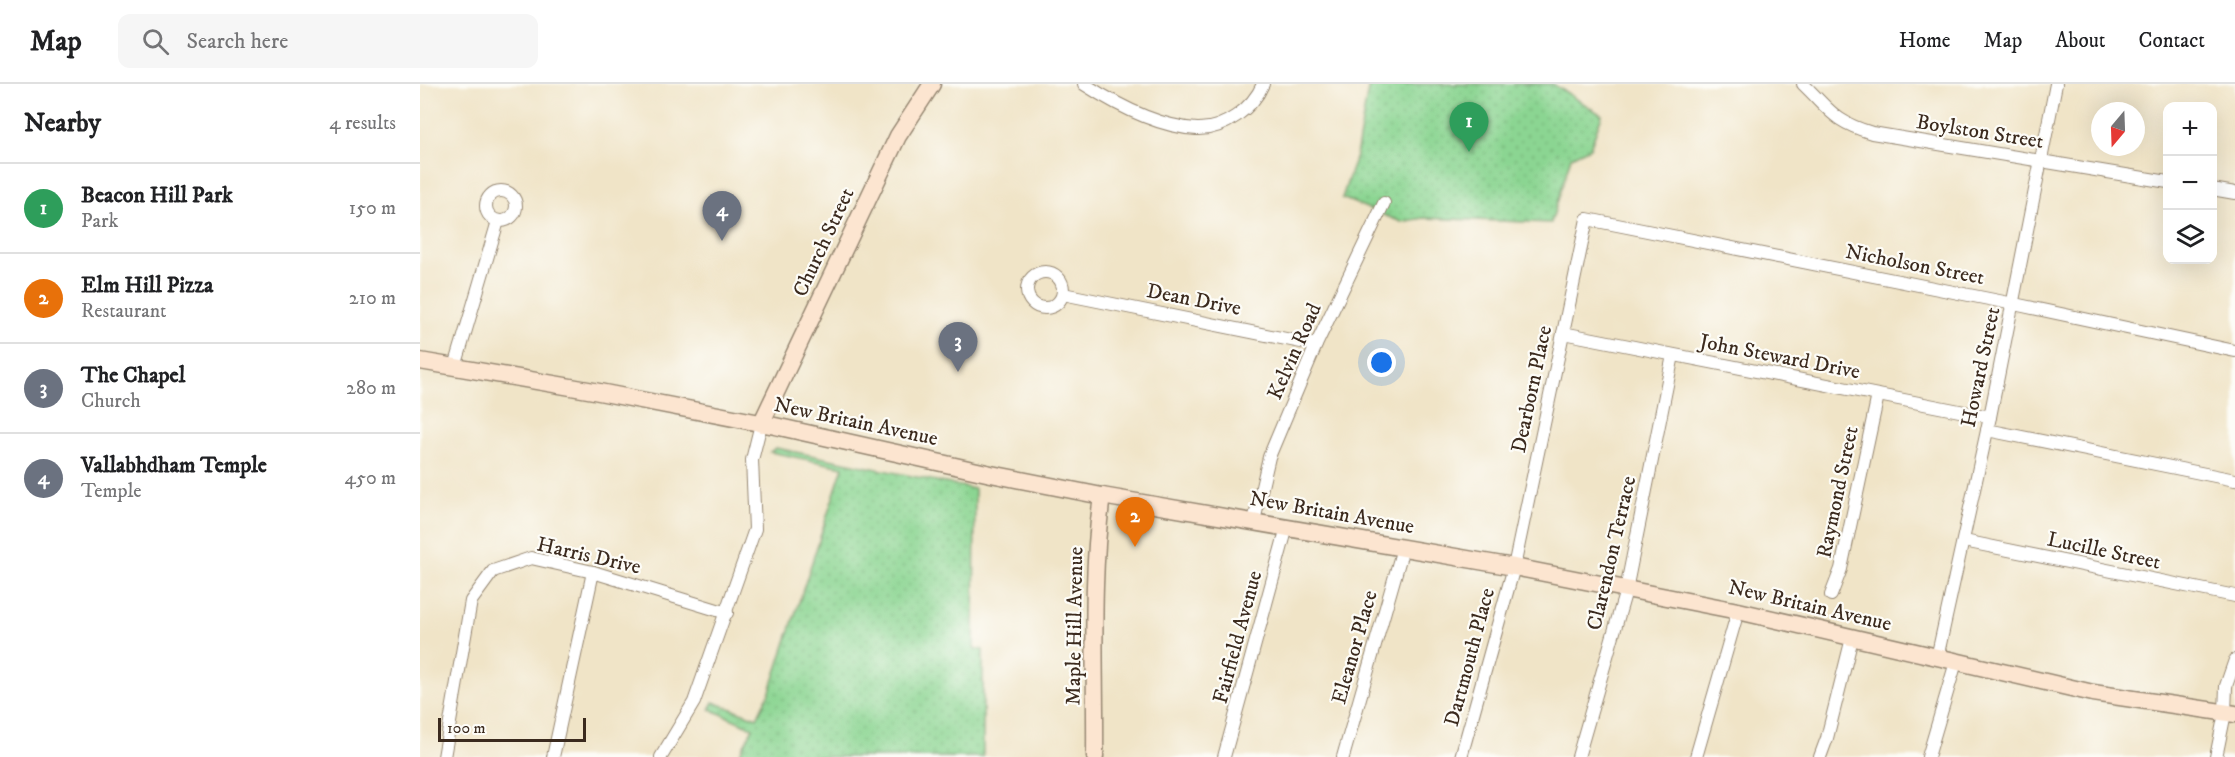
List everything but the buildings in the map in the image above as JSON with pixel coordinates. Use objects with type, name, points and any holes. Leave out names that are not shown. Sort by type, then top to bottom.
[{"type":"main road","name":"Church Street","points":[[761,424],[898,136],[932,84]]},
{"type":"main road","name":"New Britain Avenue","points":[[420,361],[594,391],[761,424],[1102,496],[1514,567],[1738,611],[2093,693],[2230,714]]},
{"type":"main road","name":"Maple Hill Avenue","points":[[1095,757],[1097,537],[1102,496]]},
{"type":"street","points":[[1084,84],[1106,98],[1137,112],[1198,129],[1224,123],[1242,112],[1259,94],[1263,84]]},
{"type":"street","name":"Boylston Street","points":[[1803,84],[1828,111],[1847,125],[1872,133],[2163,181]]},
{"type":"street","name":"Howard Street","points":[[1937,658],[2014,304],[2056,84]]},
{"type":"street","points":[[2217,190],[2235,193]]},
{"type":"street","name":"Kelvin Road","points":[[1254,521],[1269,457],[1316,345],[1384,203]]},
{"type":"street","name":"Nicholson Street","points":[[1587,219],[2014,304],[2235,351]]},
{"type":"street","name":"Dearborn Place","points":[[1514,567],[1587,219]]},
{"type":"street","points":[[455,367],[498,221]]},
{"type":"street","name":"Dean Drive","points":[[1063,294],[1271,334],[1316,345]]},
{"type":"street","name":"John Steward Drive","points":[[1563,333],[1990,417]]},
{"type":"street","name":"Clarendon Terrace","points":[[1578,757],[1626,590],[1673,356]]},
{"type":"street","name":"Raymond Street","points":[[1831,595],[1841,569],[1878,395]]},
{"type":"street","points":[[661,757],[694,702],[755,529],[752,460],[761,424]]},
{"type":"street","points":[[1987,430],[2235,480]]},
{"type":"street","name":"Fairfield Avenue","points":[[1224,757],[1287,527]]},
{"type":"street","name":"Lucille Street","points":[[1964,541],[2235,596]]},
{"type":"street","name":"Eleanor Place","points":[[1344,757],[1403,548]]},
{"type":"street","name":"Harris Drive","points":[[444,757],[471,601],[493,571],[531,558],[593,572],[727,613]]},
{"type":"street","name":"Dartmouth Place","points":[[1461,757],[1514,567]]},
{"type":"street","points":[[553,757],[593,572]]},
{"type":"street","points":[[1696,757],[1738,611]]},
{"type":"street","points":[[1820,757],[1827,738],[1852,638]]},
{"type":"street","points":[[2217,757],[2230,714],[2226,686],[2235,660]]},
{"type":"street","points":[[1928,757],[1956,662]]},
{"type":"green space","points":[[1369,84],[1553,84],[1602,115],[1590,148],[1571,157],[1551,223],[1424,218],[1401,222],[1342,198],[1356,156]]},
{"type":"green space","points":[[776,448],[975,489],[974,648],[983,650],[983,757],[738,757],[753,728],[710,709],[713,702],[757,718],[770,691],[843,467],[770,452]]},
{"type":"place","name":"Beacon Hill Park","points":[[1469,152]]},
{"type":"place","name":"Vallabhdham Temple","points":[[722,241]]},
{"type":"place","name":"The Chapel","points":[[958,372]]},
{"type":"place","name":"Elm Hill Pizza","points":[[1135,547]]}]
